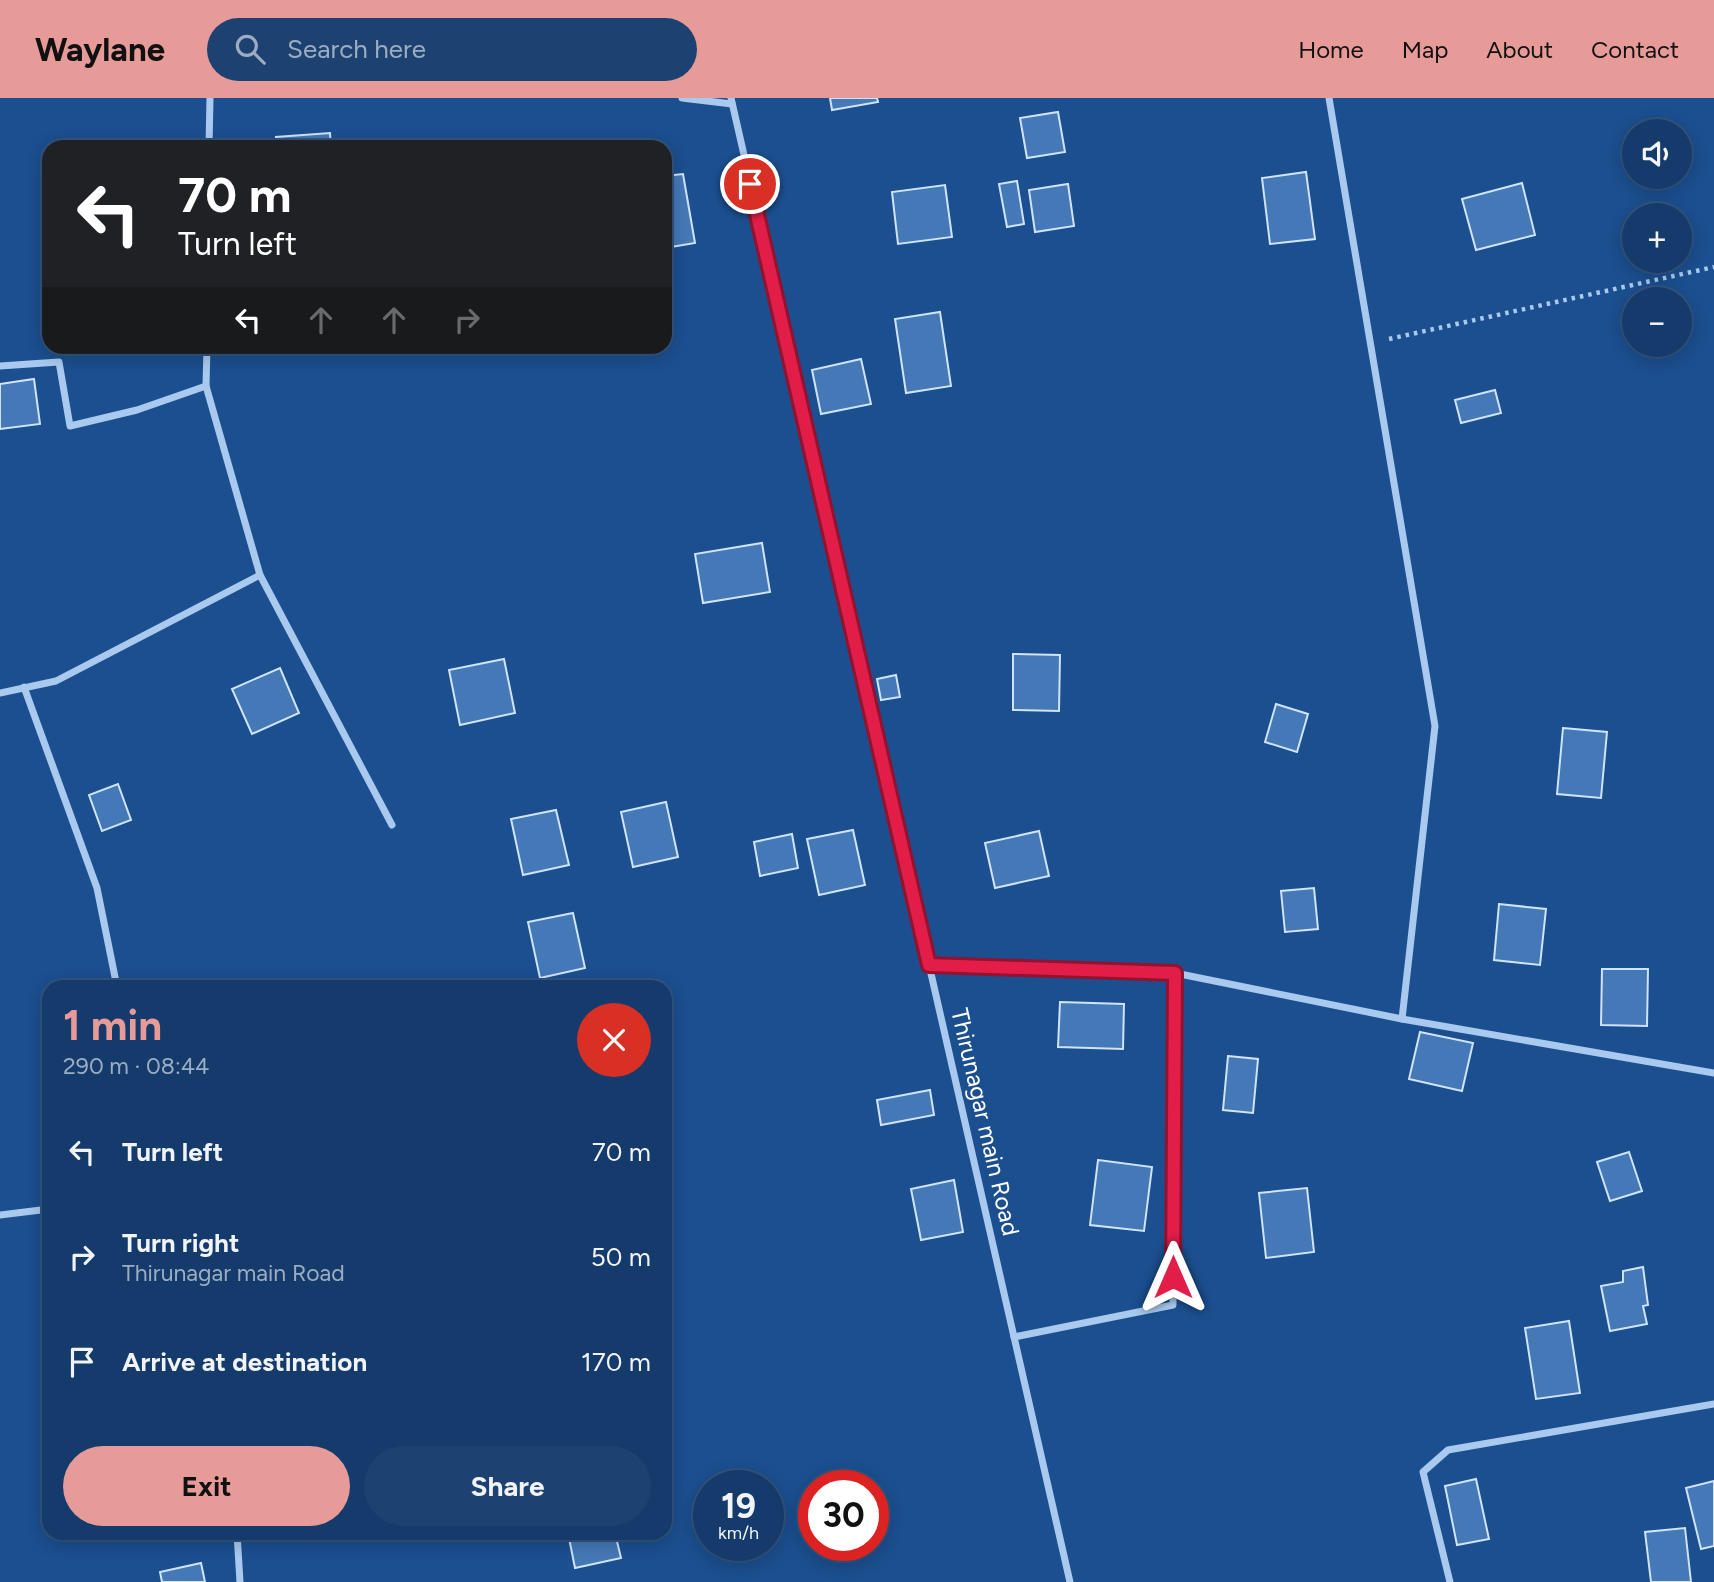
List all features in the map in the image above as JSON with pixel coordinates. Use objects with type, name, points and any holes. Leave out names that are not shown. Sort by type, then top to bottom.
[{"type":"street","points":[[209,140],[210,98]]},
{"type":"street","points":[[682,98],[731,101]]},
{"type":"street","points":[[1329,98],[1434,726],[1402,1019]]},
{"type":"street","name":"Thirunagar main Road","points":[[731,101],[1070,1582]]},
{"type":"street","points":[[207,354],[206,386],[260,575],[393,825]]},
{"type":"street","points":[[0,366],[59,362],[70,426],[137,410],[206,386]]},
{"type":"street","points":[[0,693],[56,681],[260,575]]},
{"type":"street","points":[[24,687],[97,888],[116,980]]},
{"type":"street","points":[[929,965],[1175,973],[1402,1019],[1714,1073]]},
{"type":"street","points":[[1014,1337],[1173,1305],[1175,973]]},
{"type":"street","points":[[0,1215],[42,1209]]},
{"type":"street","points":[[1450,1582],[1423,1472],[1448,1450],[1714,1404]]},
{"type":"street","points":[[237,1540],[240,1582]]},
{"type":"path","points":[[1371,343],[1714,267]]},
{"type":"building","points":[[830,98],[877,98],[878,102],[832,110]]},
{"type":"building","points":[[1058,112],[1065,152],[1027,158],[1020,118]]},
{"type":"building","points":[[330,133],[330,140],[276,140],[276,137]]},
{"type":"building","points":[[1306,172],[1315,239],[1270,244],[1262,178]]},
{"type":"building","points":[[683,174],[695,243],[672,247],[672,175]]},
{"type":"building","points":[[1017,181],[1024,224],[1007,227],[999,184]]},
{"type":"building","points":[[1522,183],[1535,235],[1476,250],[1462,199]]},
{"type":"building","points":[[1068,184],[1074,226],[1035,232],[1029,190]]},
{"type":"building","points":[[945,185],[952,237],[898,244],[892,192]]},
{"type":"building","points":[[940,312],[951,386],[906,393],[895,319]]},
{"type":"building","points":[[861,359],[871,404],[821,414],[812,370]]},
{"type":"building","points":[[34,379],[40,424],[0,429],[0,384]]},
{"type":"building","points":[[1495,390],[1501,413],[1461,423],[1455,400]]},
{"type":"building","points":[[762,543],[770,592],[703,603],[695,554]]},
{"type":"building","points":[[1013,654],[1060,655],[1059,711],[1013,710]]},
{"type":"building","points":[[504,659],[515,713],[460,725],[449,670]]},
{"type":"building","points":[[280,668],[299,713],[252,734],[232,689]]},
{"type":"building","points":[[896,675],[900,697],[881,700],[877,679]]},
{"type":"building","points":[[1276,704],[1308,714],[1297,752],[1265,742]]},
{"type":"building","points":[[1563,728],[1607,732],[1601,798],[1557,794]]},
{"type":"building","points":[[118,784],[131,820],[102,831],[89,795]]},
{"type":"building","points":[[666,802],[678,857],[633,867],[621,812]]},
{"type":"building","points":[[556,810],[569,865],[523,875],[511,819]]},
{"type":"building","points":[[853,830],[865,885],[819,895],[807,839]]},
{"type":"building","points":[[1039,831],[1049,876],[995,888],[985,843]]},
{"type":"building","points":[[792,834],[798,868],[760,876],[754,842]]},
{"type":"building","points":[[1314,888],[1318,929],[1285,932],[1281,891]]},
{"type":"building","points":[[1499,904],[1546,909],[1540,965],[1494,960]]},
{"type":"building","points":[[573,913],[585,968],[540,978],[528,922]]},
{"type":"building","points":[[1602,969],[1648,969],[1647,1026],[1601,1025]]},
{"type":"building","points":[[1060,1002],[1124,1004],[1123,1049],[1058,1047]]},
{"type":"building","points":[[1420,1032],[1473,1043],[1462,1091],[1409,1079]]},
{"type":"building","points":[[1228,1056],[1258,1059],[1253,1113],[1223,1110]]},
{"type":"building","points":[[930,1090],[934,1115],[881,1125],[877,1100]]},
{"type":"building","points":[[1629,1152],[1642,1191],[1610,1201],[1597,1162]]},
{"type":"building","points":[[1098,1160],[1152,1167],[1144,1231],[1090,1225]]},
{"type":"building","points":[[954,1180],[963,1232],[921,1240],[911,1189]]},
{"type":"building","points":[[1307,1188],[1314,1252],[1266,1258],[1259,1193]]},
{"type":"building","points":[[1643,1267],[1648,1305],[1643,1306],[1647,1324],[1610,1331],[1601,1286],[1623,1282],[1623,1271]]},
{"type":"building","points":[[1569,1321],[1580,1393],[1536,1399],[1525,1328]]},
{"type":"building","points":[[1476,1479],[1489,1539],[1457,1545],[1445,1486]]},
{"type":"building","points":[[1714,1481],[1714,1546],[1701,1549],[1686,1488]]},
{"type":"building","points":[[1685,1528],[1691,1582],[1651,1582],[1645,1532]]},
{"type":"building","points":[[569,1540],[617,1540],[621,1558],[575,1568]]},
{"type":"building","points":[[201,1563],[205,1582],[162,1582],[160,1572]]},
{"type":"route","points":[[750,184],[929,965],[1175,973],[1173,1277]]}]
